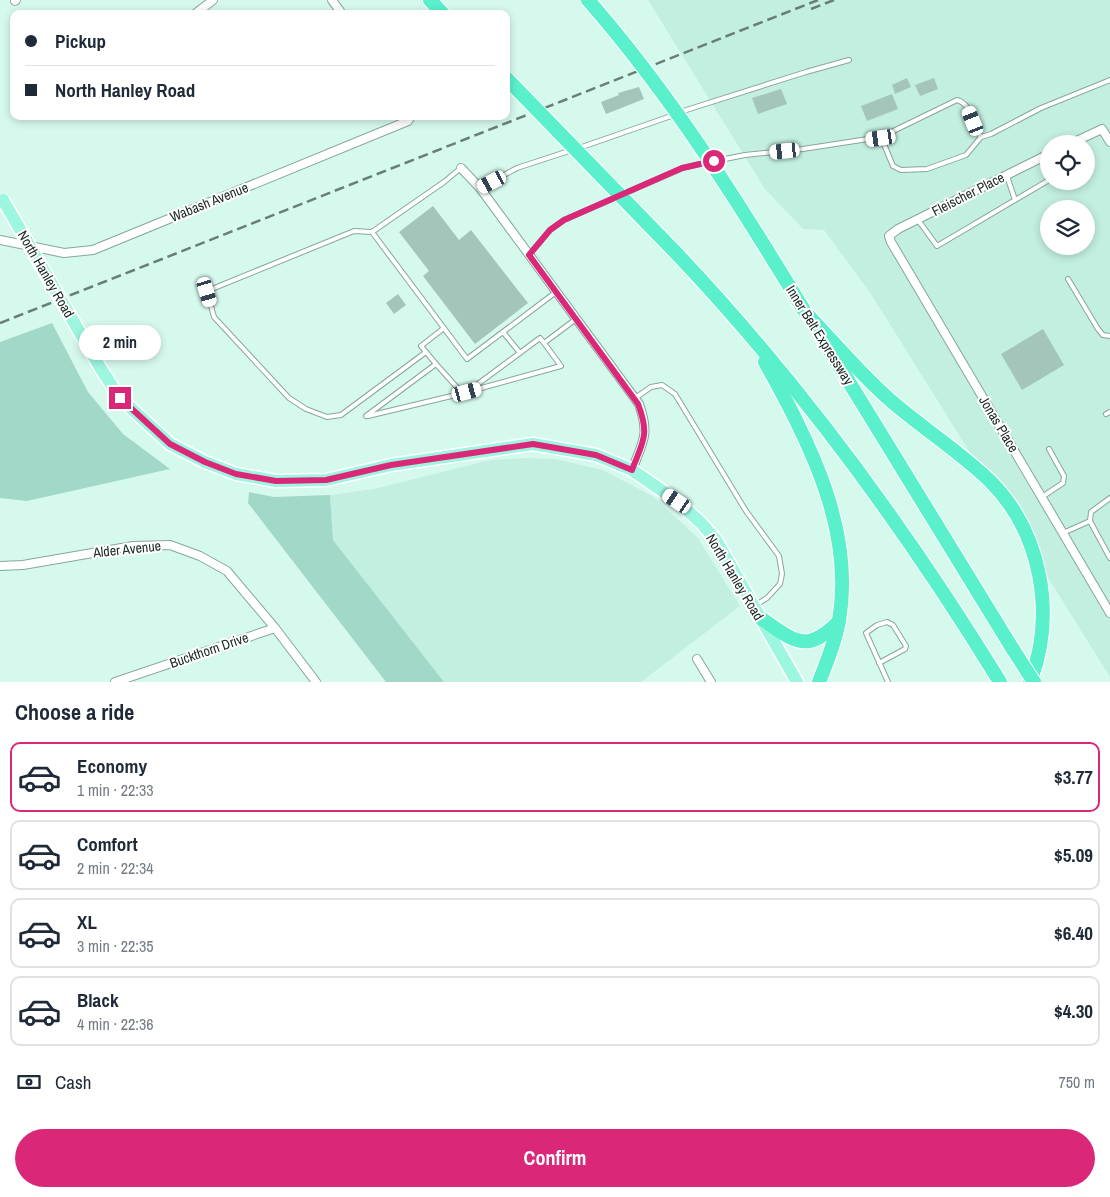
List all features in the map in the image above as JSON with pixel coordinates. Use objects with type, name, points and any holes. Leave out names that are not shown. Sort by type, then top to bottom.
[{"type":"highway","points":[[430,0],[439,10]]},
{"type":"highway","name":"Inner Belt Expressway","points":[[588,0],[641,63],[700,144],[736,199],[1032,682]]},
{"type":"highway","points":[[510,82],[684,262],[752,337],[817,416],[873,489],[942,589],[1000,682]]},
{"type":"highway","points":[[806,312],[888,398],[990,482],[1017,517],[1034,554],[1043,602],[1040,651],[1032,682]]},
{"type":"highway","points":[[752,337],[797,421],[822,479],[832,512],[842,569],[842,594],[835,639],[819,682]]},
{"type":"highway","points":[[762,619],[792,639],[807,641],[821,638],[839,620]]},
{"type":"main road","name":"North Hanley Road","points":[[2,197],[101,369],[120,398],[170,444],[205,462],[236,474],[276,481],[326,480],[410,462],[533,444],[596,455],[632,470],[677,501],[701,523],[716,540],[797,682]]},
{"type":"street","points":[[200,10],[213,0]]},
{"type":"street","name":"Wabash Avenue","points":[[0,240],[64,253],[93,250],[409,120]]},
{"type":"street","points":[[1089,135],[1102,129],[1110,142]]},
{"type":"street","name":"Fleischer Place","points":[[889,236],[1040,158]]},
{"type":"street","points":[[461,168],[480,188],[635,398],[644,420],[646,434],[632,470]]},
{"type":"street","name":"Jonas Place","points":[[889,236],[890,242],[1110,612]]},
{"type":"street","name":"Alder Avenue","points":[[0,566],[22,565],[133,546],[170,545],[200,556],[227,571],[275,628],[316,682]]},
{"type":"street","name":"Buckthorn Drive","points":[[115,682],[275,628]]},
{"type":"street","points":[[697,659],[711,682]]},
{"type":"lane","points":[[480,188],[517,168],[600,142],[708,102],[848,60]]},
{"type":"lane","points":[[881,138],[893,166],[900,170],[927,170],[966,155],[981,137],[991,134],[1041,108],[1110,80]]},
{"type":"lane","points":[[529,255],[550,230],[564,220],[682,168],[745,154],[803,149],[881,138],[957,100],[967,106],[981,137]]},
{"type":"lane","points":[[426,352],[342,415],[327,417],[306,410],[289,398],[214,317],[207,292],[354,231],[372,232],[461,168]]},
{"type":"lane","points":[[1007,174],[1015,200]]},
{"type":"lane","points":[[918,220],[937,246],[1040,185]]},
{"type":"lane","points":[[372,232],[467,359],[556,292]]},
{"type":"lane","points":[[1068,279],[1098,329],[1103,335],[1110,336]]},
{"type":"lane","points":[[544,343],[576,319]]},
{"type":"lane","points":[[444,328],[421,346],[436,364],[465,392]]},
{"type":"lane","points":[[503,332],[520,353]]},
{"type":"lane","points":[[436,364],[366,416],[465,392],[561,366],[540,338],[465,392]]},
{"type":"lane","points":[[635,398],[651,387],[662,385],[675,394],[746,511],[779,556],[782,574],[780,584],[767,598],[754,606]]},
{"type":"lane","points":[[1042,497],[1063,483],[1064,476],[1049,448]]},
{"type":"lane","points":[[1110,498],[1091,512],[1090,521],[1110,558]]},
{"type":"lane","points":[[1063,534],[1090,521]]},
{"type":"lane","points":[[879,663],[905,649],[906,646],[893,625],[887,622],[877,625],[866,633],[879,663],[888,682]]},
{"type":"shaded area","points":[[648,0],[1110,0],[1110,677],[871,294],[824,230],[803,229],[765,189]]},
{"type":"shaded area","points":[[52,323],[88,392],[123,434],[170,469],[27,501],[0,498],[0,342]]},
{"type":"shaded area","points":[[555,459],[603,470],[654,497],[698,538],[740,606],[641,682],[444,682],[333,540],[330,495],[374,489],[490,460]]},
{"type":"shaded area","points":[[249,492],[274,497],[330,495],[333,540],[444,682],[386,682],[248,503]]},
{"type":"building","points":[[907,78],[911,87],[895,94],[892,85]]},
{"type":"building","points":[[934,78],[938,89],[920,96],[915,85]]},
{"type":"building","points":[[639,87],[644,99],[606,114],[601,102],[619,95],[618,93]]},
{"type":"building","points":[[781,89],[787,104],[758,114],[752,98]]},
{"type":"building","points":[[892,94],[898,109],[867,121],[861,106]]},
{"type":"building","points":[[433,206],[459,240],[471,230],[528,303],[475,344],[423,276],[429,271],[399,232]]},
{"type":"building","points":[[398,294],[406,305],[394,314],[386,303]]},
{"type":"building","points":[[1043,329],[1064,365],[1022,390],[1001,354]]},
{"type":"railway","points":[[0,323],[818,0]]},
{"type":"railway","points":[[811,9],[834,0]]},
{"type":"route","points":[[120,398],[170,444],[205,462],[236,474],[276,481],[326,480],[391,465],[458,453],[533,444],[596,455],[632,470],[646,434],[644,420],[638,404],[529,255],[550,230],[564,220],[682,168],[714,161]]}]
